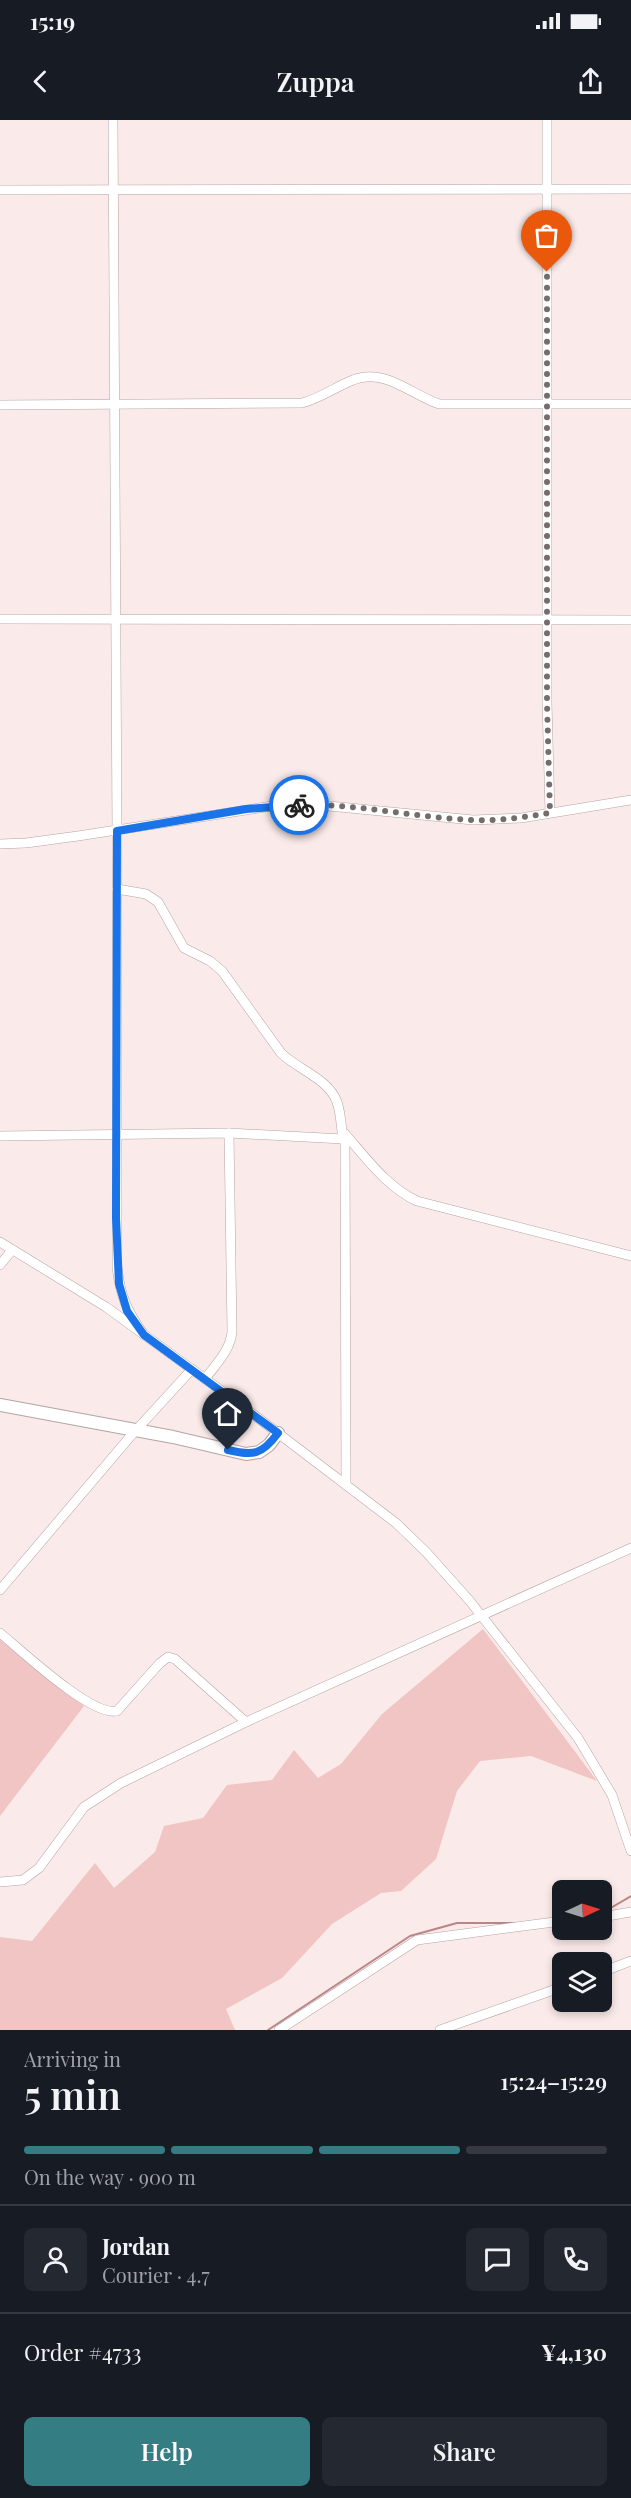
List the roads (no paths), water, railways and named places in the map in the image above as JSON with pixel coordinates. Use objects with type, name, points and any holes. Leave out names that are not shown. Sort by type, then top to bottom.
[{"type":"main road","points":[[0,1405],[137,1430],[246,1454],[259,1452],[269,1445],[278,1433]]},
{"type":"street","points":[[113,120],[117,831],[116,1134],[119,1284],[127,1311],[144,1335]]},
{"type":"street","points":[[547,120],[547,703],[550,813]]},
{"type":"street","points":[[0,190],[631,189]]},
{"type":"street","points":[[0,405],[302,403],[314,400],[356,378],[377,377],[402,384],[422,398],[439,404],[631,404]]},
{"type":"street","points":[[0,619],[631,620]]},
{"type":"street","points":[[0,844],[26,843],[117,831],[246,809],[283,806],[329,806],[472,820],[521,818],[631,800]]},
{"type":"street","points":[[117,889],[146,894],[158,903],[184,948],[222,970],[281,1053],[292,1064],[329,1089],[337,1101],[344,1136],[346,1485]]},
{"type":"street","points":[[205,1379],[226,1351],[231,1342],[232,1332],[229,1133]]},
{"type":"street","points":[[0,1136],[229,1133],[344,1136],[388,1183],[417,1201],[631,1256]]},
{"type":"street","points":[[0,1242],[106,1307],[396,1523],[426,1552],[481,1615],[578,1738],[612,1795],[631,1851]]},
{"type":"street","points":[[0,1265],[12,1250]]},
{"type":"street","points":[[0,1590],[3,1578],[192,1370]]},
{"type":"street","points":[[0,1882],[23,1880],[39,1868],[84,1807],[121,1783],[246,1722],[631,1548]]},
{"type":"street","points":[[0,1633],[72,1692],[86,1702],[109,1712],[117,1710],[124,1704],[160,1662],[168,1657],[175,1659],[246,1722]]},
{"type":"street","points":[[612,1915],[631,1912]]},
{"type":"street","points":[[279,2030],[417,1940],[552,1922]]},
{"type":"street","points":[[612,1968],[631,1961]]},
{"type":"street","points":[[440,2030],[552,1991]]},
{"type":"waterway","points":[[612,1907],[631,1896]]},
{"type":"waterway","points":[[268,2030],[410,1936],[457,1923],[515,1923]]}]
